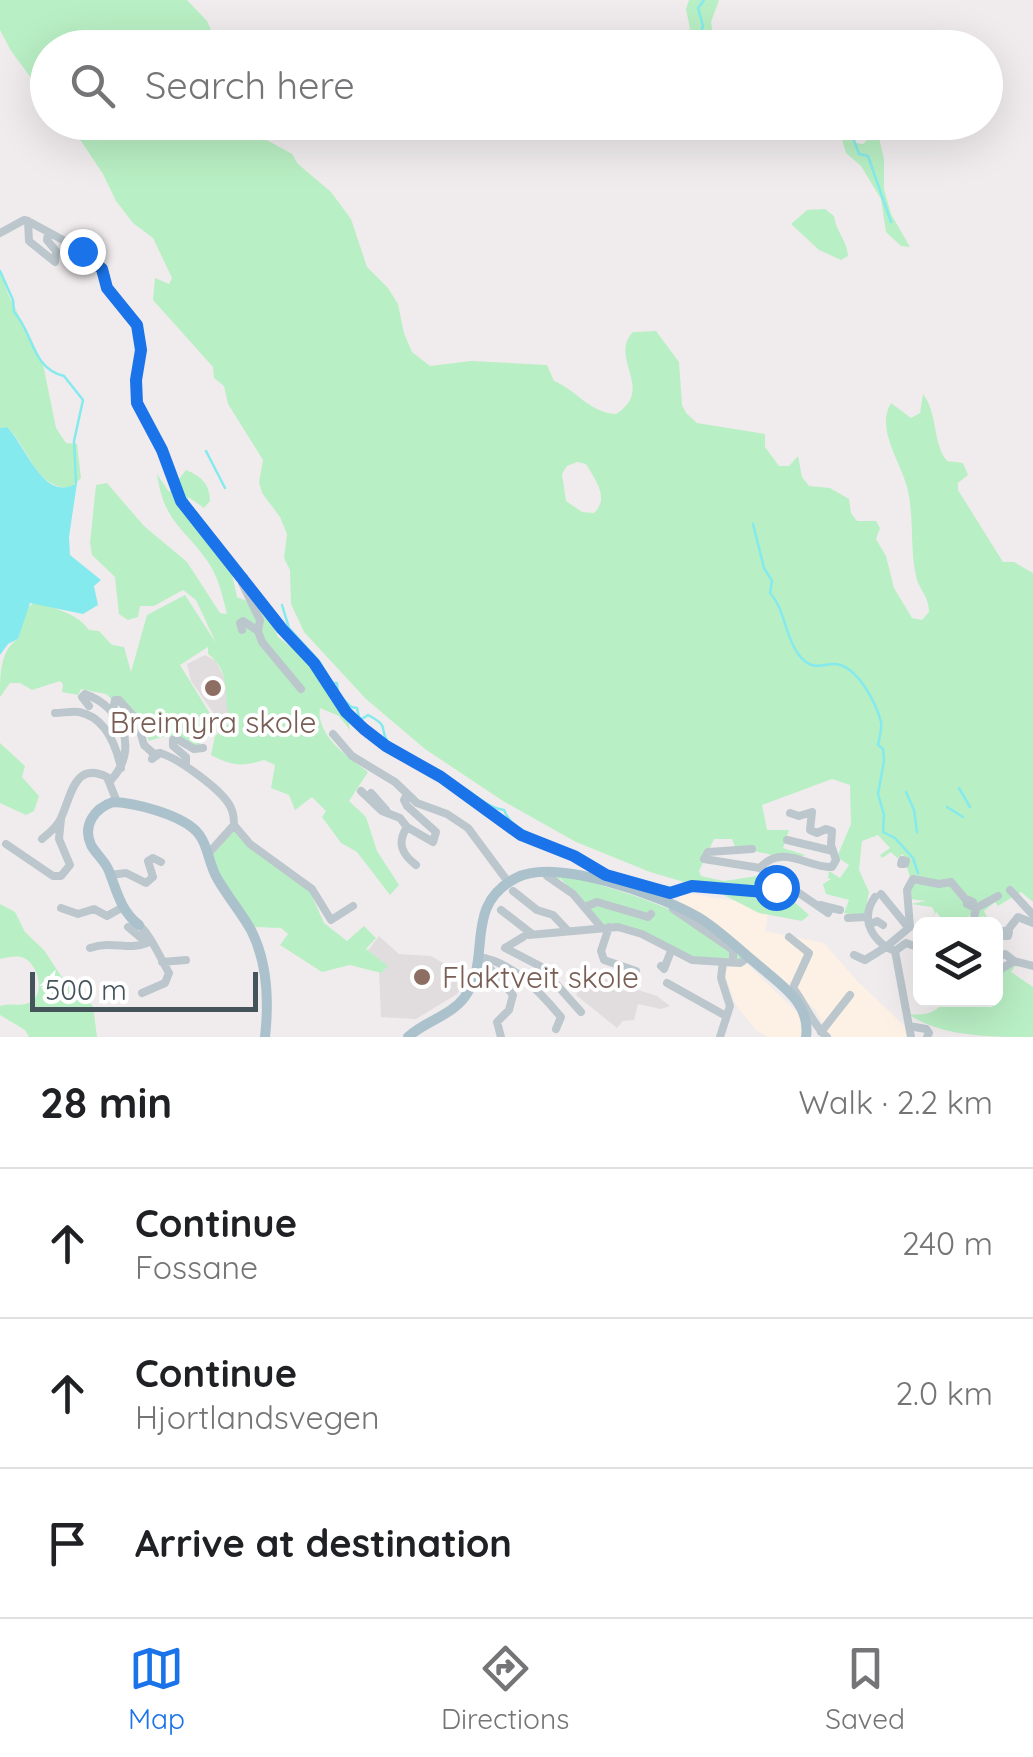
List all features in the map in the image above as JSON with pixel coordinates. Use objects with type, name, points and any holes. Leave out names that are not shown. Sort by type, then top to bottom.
[{"type":"main road","points":[[134,926],[143,918],[125,910],[92,846],[88,829],[95,813],[117,802],[184,822],[200,836],[216,878],[251,931],[258,949],[268,990],[265,1037]]},
{"type":"main road","points":[[412,1035],[467,1000],[482,958],[482,916],[491,899],[540,870],[564,871],[670,902],[707,923],[798,1000],[806,1020],[806,1037]]},
{"type":"street","points":[[26,221],[68,242],[102,269],[107,288],[137,325],[141,350],[136,386],[139,408],[162,450],[181,501],[282,629],[314,663],[346,712],[386,746],[441,777],[521,835],[670,902],[733,950],[721,978],[730,1000],[720,1037]]},
{"type":"street","points":[[26,221],[29,240],[55,262],[56,251],[47,240],[48,232]]},
{"type":"street","points":[[0,233],[26,221]]},
{"type":"street","points":[[244,577],[242,584],[260,620],[262,642],[302,689]]},
{"type":"street","points":[[242,630],[243,622],[258,630]]},
{"type":"street","points":[[89,706],[83,700],[85,694],[112,714],[124,731],[126,755],[122,768],[111,780]]},
{"type":"street","points":[[112,714],[115,700],[119,700],[137,720],[144,745],[186,766],[228,802],[234,825],[250,844],[306,883],[332,920],[353,906]]},
{"type":"street","points":[[54,713],[82,712],[103,728],[113,737],[122,768]]},
{"type":"street","points":[[333,734],[352,756],[394,782],[424,807],[447,814],[468,828],[511,887],[534,909],[554,915],[568,931]]},
{"type":"street","points":[[186,766],[187,760],[172,746],[173,740],[197,750],[202,748]]},
{"type":"street","points":[[6,844],[52,876],[64,875],[70,865],[59,839],[61,819],[80,776],[93,772],[111,780]]},
{"type":"street","points":[[111,780],[117,802]]},
{"type":"street","points":[[361,791],[377,808],[400,818],[407,828],[428,842],[436,838],[430,823],[404,803],[407,794]]},
{"type":"street","points":[[372,794],[389,814]]},
{"type":"street","points":[[795,811],[799,816],[812,812],[809,828],[814,833],[820,827],[832,831],[830,854]]},
{"type":"street","points":[[42,839],[61,819]]},
{"type":"street","points":[[208,854],[234,825]]},
{"type":"street","points":[[407,828],[401,849],[416,865]]},
{"type":"street","points":[[745,873],[753,872],[772,858],[794,857],[832,867],[836,860],[826,852],[787,840]]},
{"type":"street","points":[[752,849],[705,853],[706,862],[758,867],[828,912]]},
{"type":"street","points":[[110,875],[126,873],[146,883],[153,877],[148,861],[153,858],[160,862]]},
{"type":"street","points":[[890,949],[907,932],[910,881],[904,865]]},
{"type":"street","points":[[547,876],[568,890],[605,927]]},
{"type":"street","points":[[910,881],[916,878],[939,884],[950,882],[971,905],[972,917]]},
{"type":"street","points":[[670,902],[692,886],[769,892],[776,887],[776,881]]},
{"type":"street","points":[[1010,890],[1033,915]]},
{"type":"street","points":[[907,926],[878,896],[867,907],[867,921],[890,949],[911,1037]]},
{"type":"street","points":[[971,905],[998,896]]},
{"type":"street","points":[[809,899],[840,910]]},
{"type":"street","points":[[585,907],[596,902],[648,917],[651,914]]},
{"type":"street","points":[[60,908],[78,914],[94,909],[106,916],[125,910]]},
{"type":"street","points":[[501,910],[528,936]]},
{"type":"street","points":[[1003,938],[1018,917],[1033,924]]},
{"type":"street","points":[[848,918],[877,920],[883,925]]},
{"type":"street","points":[[134,926],[148,933],[148,942],[169,973],[165,984],[142,993]]},
{"type":"street","points":[[605,927],[601,951],[604,960],[636,971]]},
{"type":"street","points":[[497,960],[505,948],[528,936],[605,927],[636,932],[692,960],[742,962],[748,957]]},
{"type":"street","points":[[789,937],[810,953],[792,988],[824,1034],[850,995]]},
{"type":"street","points":[[90,948],[107,942],[130,946],[148,942]]},
{"type":"street","points":[[854,954],[865,960],[906,942],[913,945]]},
{"type":"street","points":[[505,948],[540,966],[581,1012]]},
{"type":"street","points":[[660,966],[664,970],[671,952]]},
{"type":"street","points":[[1003,955],[1033,966]]},
{"type":"street","points":[[482,958],[497,960],[518,974],[559,1014],[562,1022],[556,1028]]},
{"type":"street","points":[[482,958],[513,998],[496,1022],[501,1037]]},
{"type":"street","points":[[162,962],[186,960]]},
{"type":"street","points":[[1003,968],[1014,961]]},
{"type":"street","points":[[667,983],[726,1016]]},
{"type":"street","points":[[909,1026],[926,1029],[927,1037]]},
{"type":"shaded area","name":"Breimyra skole","points":[[205,655],[216,661],[234,698],[231,721],[221,724],[191,681],[187,664]]},
{"type":"shaded area","points":[[693,894],[752,904],[768,913],[765,931],[824,943],[912,1037],[830,1037],[815,1009],[740,942],[678,905],[680,896]]},
{"type":"shaded area","name":"Flaktveit skole","points":[[379,936],[399,954],[431,956],[469,978],[457,994],[416,1019],[381,1017],[379,971],[363,957]]},
{"type":"shaded area","points":[[748,965],[801,1016],[802,1037],[768,1037],[757,1031],[736,1005],[724,972],[730,966]]},
{"type":"shaded area","points":[[589,970],[609,981],[657,996],[670,1006],[661,1009],[638,1004],[634,1020],[623,1021],[617,1028],[576,995],[585,980],[576,971]]},
{"type":"green space","points":[[0,0],[187,0],[211,30],[30,30],[30,76],[0,30]]},
{"type":"green space","points":[[689,0],[719,0],[712,30],[690,30],[686,9]]},
{"type":"green space","points":[[80,140],[267,140],[292,154],[331,192],[351,219],[367,267],[398,304],[412,352],[430,366],[471,361],[547,365],[554,381],[590,405],[616,414],[632,394],[627,342],[633,332],[656,331],[679,362],[686,413],[697,423],[765,434],[765,447],[779,466],[789,466],[798,456],[802,477],[809,486],[830,488],[849,499],[857,521],[876,521],[880,528],[876,539],[886,556],[894,588],[912,618],[922,620],[929,606],[916,576],[908,491],[886,424],[891,403],[911,418],[920,413],[923,394],[942,453],[947,461],[963,463],[968,475],[958,483],[958,490],[1003,562],[1014,562],[1033,573],[1033,902],[1021,892],[998,906],[995,902],[984,911],[987,917],[940,917],[937,912],[931,917],[935,913],[932,907],[911,904],[926,901],[910,899],[908,887],[913,880],[950,884],[975,913],[979,907],[972,906],[973,900],[962,895],[952,883],[910,877],[903,854],[897,858],[891,852],[882,858],[880,855],[890,848],[878,835],[862,841],[859,870],[869,892],[864,916],[844,913],[849,900],[826,894],[823,884],[831,879],[829,871],[840,878],[849,865],[837,857],[851,824],[850,785],[832,779],[762,805],[767,830],[789,830],[783,848],[805,855],[798,858],[799,864],[796,857],[736,849],[732,839],[714,839],[699,871],[701,876],[724,881],[764,875],[774,882],[782,880],[795,890],[791,899],[809,915],[802,921],[759,913],[718,892],[650,872],[576,842],[503,801],[425,749],[366,699],[304,632],[291,604],[290,570],[284,558],[287,534],[259,482],[263,460],[228,404],[224,386],[214,378],[213,367],[153,300],[155,278],[169,284],[172,278],[153,238],[133,223]],"holes":[[[586,464],[601,495],[594,513],[582,512],[566,501],[562,474],[567,466]]]},
{"type":"green space","points":[[842,140],[863,144],[879,140],[884,189],[891,214],[910,247],[901,246],[886,232],[881,199],[861,166],[846,153]]},
{"type":"green space","points":[[825,209],[834,216],[846,245],[848,256],[841,260],[819,250],[791,224],[807,210]]},
{"type":"green space","points":[[0,270],[43,364],[56,428],[66,443],[77,444],[81,478],[70,488],[48,481],[15,435],[7,427],[0,428]]},
{"type":"green space","points":[[186,470],[204,481],[210,501],[204,508],[188,497],[189,515],[232,574],[237,597],[268,614],[278,637],[301,655],[348,718],[350,730],[339,716],[320,708],[328,737],[368,772],[349,801],[366,817],[377,851],[399,885],[390,895],[357,852],[341,843],[322,817],[326,811],[312,797],[295,810],[289,795],[271,788],[275,765],[264,760],[237,764],[211,755],[215,736],[230,722],[224,677],[208,654],[208,647],[180,665],[217,725],[195,753],[168,735],[149,741],[142,724],[106,694],[81,689],[78,695],[62,692],[60,681],[32,690],[20,683],[10,683],[0,697],[4,656],[18,639],[27,608],[35,602],[72,615],[89,630],[99,631],[112,645],[124,647],[131,672],[147,615],[185,595],[216,643],[196,600],[183,590],[154,606],[140,606],[138,617],[128,620],[119,614],[115,577],[92,555],[96,485],[107,483],[144,526],[187,562],[220,613],[227,614],[212,568],[170,514],[160,490],[157,474],[169,492]]},
{"type":"green space","points":[[0,743],[25,766],[22,777],[39,796],[34,811],[26,815],[0,803]]},
{"type":"green space","points":[[235,829],[308,887],[324,923],[347,941],[364,926],[376,938],[366,949],[388,966],[381,973],[350,965],[322,972],[280,945],[288,934],[281,928],[253,927],[212,856]]},
{"type":"green space","points":[[547,872],[609,888],[679,914],[722,939],[742,959],[740,962],[689,958],[640,931],[602,925],[588,909],[595,902],[585,905],[561,879],[552,879]],"holes":[[[596,902],[652,913],[654,916],[647,920]]]},
{"type":"green space","points":[[0,904],[15,912],[25,932],[44,950],[61,976],[93,1006],[97,1037],[29,1037],[25,1030],[0,1015],[0,1006],[32,1001],[39,985],[29,961],[15,956],[0,959]]},
{"type":"green space","points":[[1014,962],[1033,968],[1016,964],[1011,972],[1033,987],[1033,1037],[951,1031],[908,1014],[930,1013],[939,1007],[1003,1007],[1003,969]]},
{"type":"water","points":[[7,427],[45,479],[54,486],[77,483],[70,555],[101,580],[94,586],[98,605],[83,614],[30,603],[18,639],[0,655],[0,428]]},
{"type":"waterway","points":[[702,30],[698,8],[704,0]]},
{"type":"waterway","points":[[854,140],[859,154],[868,156],[891,222]]},
{"type":"waterway","points":[[0,271],[14,312],[39,358],[53,372],[64,376],[83,400],[74,441],[76,483]]},
{"type":"waterway","points":[[206,451],[225,488]]},
{"type":"waterway","points":[[753,524],[764,568],[772,581],[770,593],[799,655],[813,666],[836,664],[852,672],[875,705],[881,722],[878,745],[883,749],[884,761],[878,794],[884,815],[883,832],[895,838],[913,858],[918,873]]},
{"type":"waterway","points":[[282,605],[289,628],[319,661],[332,683],[337,683],[338,694],[357,708],[359,717],[368,715],[375,719],[382,725],[387,741],[437,771]]},
{"type":"waterway","points":[[453,781],[504,810],[523,830],[569,851]]},
{"type":"waterway","points":[[959,788],[970,807]]},
{"type":"waterway","points":[[906,792],[917,832]]},
{"type":"waterway","points":[[947,807],[963,817]]},
{"type":"waterway","points":[[576,854],[606,871],[628,877]]},
{"type":"waterway","points":[[654,885],[673,888]]},
{"type":"place","name":"Breimyra skole","points":[[213,688]]},
{"type":"place","name":"Flaktveit skole","points":[[422,977]]},
{"type":"route","points":[[82,251],[102,269],[107,288],[137,325],[141,350],[137,403],[162,450],[181,501],[282,629],[314,663],[346,712],[364,729],[441,777],[521,835],[574,856],[606,875],[670,893],[692,886],[765,892],[776,887]]}]
